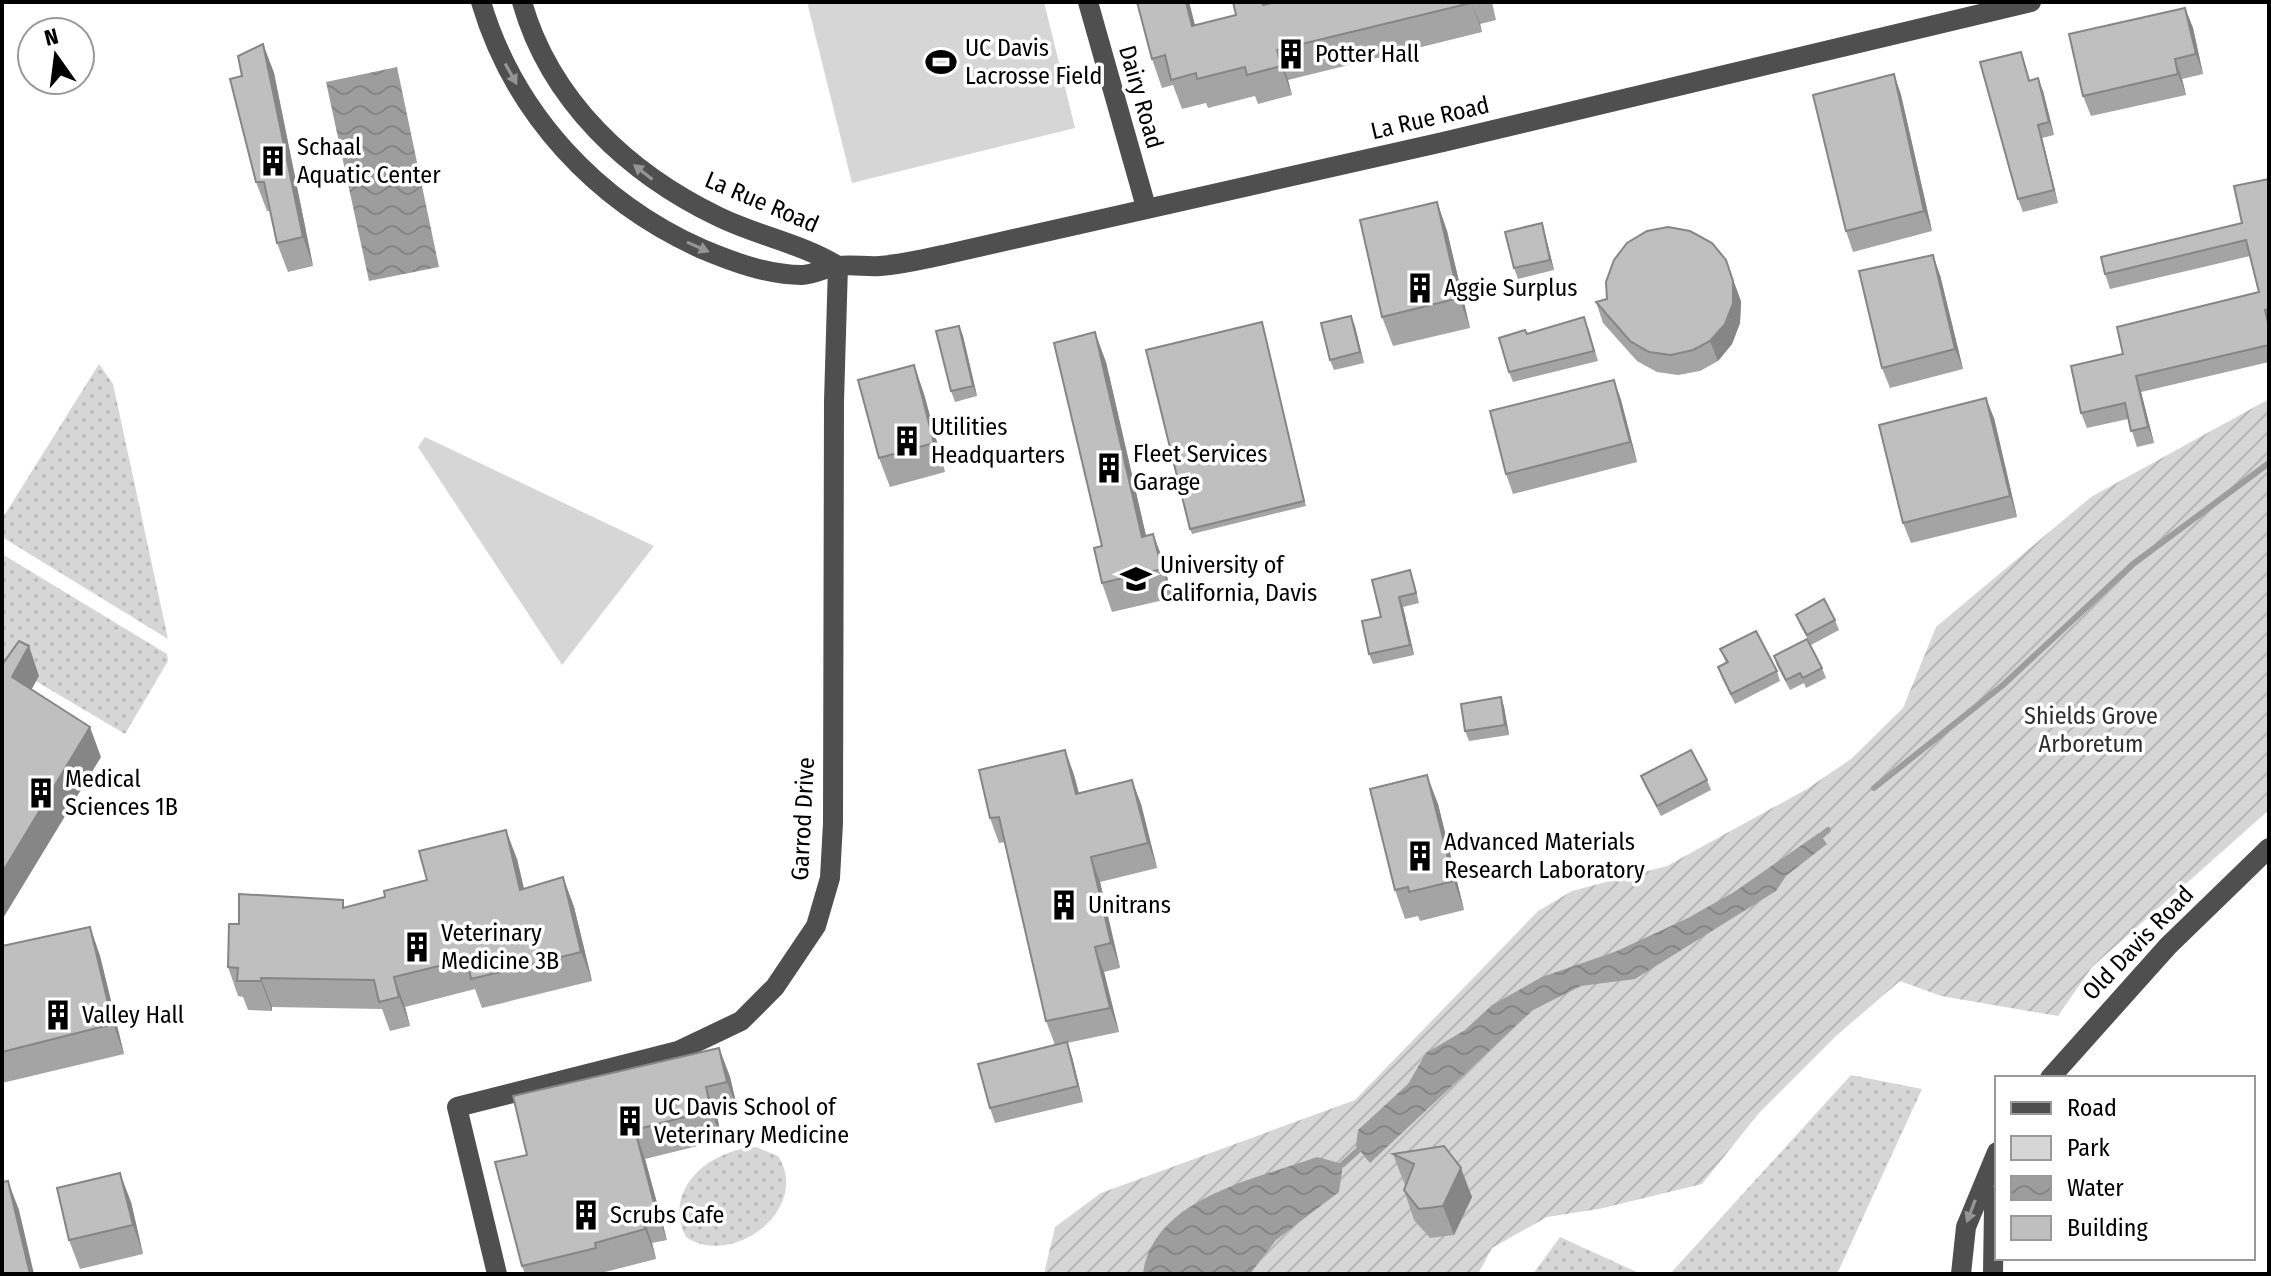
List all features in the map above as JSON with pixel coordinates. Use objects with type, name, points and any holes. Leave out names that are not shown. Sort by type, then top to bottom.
[{"type":"street","name":"La Rue Road","points":[[481,2],[501,56],[546,129],[608,193],[678,238],[726,259],[804,275],[838,266],[879,266],[915,261],[1392,154],[2031,2]]},
{"type":"street","name":"La Rue Road","points":[[522,2],[536,40],[558,79],[581,113],[617,151],[656,183],[721,218],[809,248],[838,266]]},
{"type":"street","name":"Dairy Road","points":[[1088,2],[1146,207]]},
{"type":"street","name":"Garrod Drive","points":[[497,1274],[457,1107],[678,1051],[728,1030],[775,987],[816,926],[830,878],[833,823],[834,401],[838,266]]},
{"type":"street","name":"Old Davis Road","points":[[2052,1076],[2168,946],[2269,848]]},
{"type":"street","points":[[1961,1274],[1966,1227],[1995,1157]]},
{"type":"street","points":[[1993,1274],[1995,1203]]},
{"type":"green space","name":"UC Davis Lacrosse Field","points":[[807,2],[1044,2],[1075,128],[852,183]]},
{"type":"green space","points":[[99,364],[113,384],[168,639],[2,537],[2,519]]},
{"type":"green space","name":"Shields Grove Arboretum","points":[[2269,399],[2269,810],[2092,967],[2058,1016],[1941,996],[1900,981],[1836,1036],[1759,1113],[1702,1184],[1599,1209],[1547,1217],[1492,1248],[1478,1274],[1044,1274],[1055,1227],[1101,1193],[1355,1100],[1538,911],[1572,891],[1667,866],[1807,789],[1851,759],[1903,708],[1936,627],[2091,497]]},
{"type":"green space","points":[[425,437],[654,546],[562,665],[418,447]]},
{"type":"green space","points":[[2,554],[167,654],[168,661],[125,734],[2,661]]},
{"type":"green space","points":[[1851,1075],[1922,1089],[1837,1274],[1670,1274]]},
{"type":"green space","points":[[756,1147],[778,1156],[786,1176],[785,1195],[776,1213],[762,1228],[745,1239],[725,1245],[705,1245],[686,1237],[680,1219],[680,1203],[685,1188],[695,1175],[723,1155]]},
{"type":"green space","points":[[1560,1237],[1641,1274],[1533,1274]]},
{"type":"water","points":[[397,67],[439,267],[369,281],[326,82]]},
{"type":"water","points":[[1819,833],[1827,844],[1786,876],[1776,891],[1635,979],[1581,986],[1533,1010],[1370,1163],[1356,1146],[1358,1130],[1408,1084],[1426,1053],[1465,1030],[1492,1005],[1542,977],[1617,951],[1688,918],[1734,892]]},
{"type":"water","points":[[1317,1157],[1343,1164],[1339,1192],[1276,1240],[1250,1274],[1143,1274],[1151,1248],[1166,1227],[1186,1209],[1238,1184]]},
{"type":"building","points":[[1137,2],[1186,2],[1192,26],[1236,15],[1233,2],[1262,2],[1263,5],[1275,2],[1471,3],[1277,50],[1281,66],[1247,75],[1245,67],[1197,79],[1196,73],[1171,80],[1165,55],[1152,59]]},
{"type":"building","points":[[2185,8],[2196,54],[2175,59],[2178,74],[2083,96],[2069,34]]},
{"type":"building","name":"Schaal Aquatic Center","points":[[263,44],[303,237],[277,243],[264,182],[256,182],[230,79],[242,76],[238,56]]},
{"type":"building","points":[[2021,52],[2029,81],[2038,78],[2049,122],[2038,125],[2054,190],[2018,199],[1980,62]]},
{"type":"building","points":[[1894,74],[1924,211],[1846,231],[1813,95]]},
{"type":"building","points":[[2269,179],[2269,309],[2265,310],[2269,345],[2136,376],[2148,427],[2131,431],[2125,403],[2081,413],[2071,366],[2123,354],[2117,327],[2259,292],[2246,240],[2105,274],[2101,257],[2242,223],[2234,186]]},
{"type":"building","name":"Aggie Surplus","points":[[1437,202],[1459,298],[1382,317],[1360,220]]},
{"type":"building","points":[[1542,223],[1550,260],[1514,268],[1505,232]]},
{"type":"building","points":[[1668,227],[1690,231],[1712,243],[1726,260],[1733,281],[1733,303],[1725,324],[1710,341],[1693,350],[1671,355],[1649,352],[1630,341],[1596,302],[1607,299],[1606,282],[1614,260],[1627,243],[1647,231]]},
{"type":"building","points":[[1933,255],[1955,349],[1882,368],[1859,271]]},
{"type":"building","points":[[1351,316],[1360,352],[1330,360],[1321,323]]},
{"type":"building","points":[[1584,317],[1594,351],[1509,372],[1499,338],[1525,330],[1527,334]]},
{"type":"building","points":[[1262,322],[1304,501],[1190,529],[1146,350]]},
{"type":"building","points":[[959,326],[973,386],[951,391],[936,331]]},
{"type":"building","name":"Fleet Services Garage","points":[[1095,332],[1142,537],[1153,534],[1162,569],[1102,583],[1094,548],[1102,546],[1054,343]]},
{"type":"building","points":[[914,365],[934,443],[879,458],[858,380]]},
{"type":"building","points":[[1614,380],[1630,442],[1506,474],[1490,411]]},
{"type":"building","points":[[1986,398],[2010,496],[1903,523],[1879,425]]},
{"type":"building","points":[[1410,570],[1416,593],[1399,597],[1410,645],[1369,654],[1362,621],[1381,617],[1372,580]]},
{"type":"building","points":[[1824,599],[1835,620],[1807,635],[1796,615]]},
{"type":"building","points":[[1756,631],[1777,671],[1731,694],[1718,667],[1728,662],[1720,649]]},
{"type":"building","points":[[1807,639],[1822,668],[1803,678],[1800,673],[1786,680],[1774,656]]},
{"type":"building","name":"Medical Sciences 1B","points":[[19,641],[29,646],[12,677],[90,727],[2,873],[2,665]]},
{"type":"building","points":[[1501,697],[1505,725],[1465,731],[1461,704]]},
{"type":"building","name":"Unitrans","points":[[1065,750],[1076,794],[1132,780],[1148,843],[1091,857],[1111,943],[1095,947],[1110,1008],[1046,1021],[999,817],[990,818],[979,770]]},
{"type":"building","points":[[1691,750],[1707,780],[1657,806],[1641,776]]},
{"type":"building","name":"Advanced Materials Research Laboratory","points":[[1427,775],[1454,881],[1409,892],[1408,887],[1395,890],[1370,789]]},
{"type":"building","name":"Veterinary Medicine 3B","points":[[506,830],[520,890],[563,877],[581,952],[471,979],[467,959],[394,977],[399,997],[379,1002],[374,980],[261,978],[261,981],[237,981],[238,968],[228,967],[229,924],[239,924],[239,894],[343,900],[343,908],[385,897],[384,891],[427,880],[419,851]]},
{"type":"building","name":"Valley Hall","points":[[90,927],[113,1024],[2,1052],[2,946]]},
{"type":"building","points":[[1067,1042],[1078,1086],[990,1108],[978,1064]]},
{"type":"building","points":[[719,1048],[727,1082],[706,1087],[711,1110],[635,1130],[656,1211],[642,1214],[645,1229],[595,1243],[596,1248],[522,1266],[495,1162],[527,1155],[513,1096]]},
{"type":"building","points":[[1444,1146],[1461,1168],[1443,1206],[1419,1209],[1404,1190],[1414,1164],[1393,1154]]},
{"type":"building","points":[[120,1173],[133,1225],[69,1240],[57,1188]]},
{"type":"building","points":[[8,1181],[30,1274],[2,1274],[2,1182]]},
{"type":"waterway","points":[[1874,788],[2003,685],[2133,564],[2269,463]]},
{"type":"waterway","points":[[1816,840],[1828,830]]},
{"type":"waterway","points":[[1343,1164],[1364,1145]]},
{"type":"place","name":"Potter Hall","points":[[1291,54]]},
{"type":"place","name":"UC Davis Lacrosse Field","points":[[941,62]]},
{"type":"place","name":"Schaal Aquatic Center","points":[[273,161]]},
{"type":"place","name":"Aggie Surplus","points":[[1420,288]]},
{"type":"place","name":"Utilities Headquarters","points":[[907,441]]},
{"type":"place","name":"Fleet Services Garage","points":[[1109,468]]},
{"type":"place","name":"University of California, Davis","points":[[1136,579]]},
{"type":"place","name":"Medical Sciences 1B","points":[[41,793]]},
{"type":"place","name":"Advanced Materials Research Laboratory","points":[[1420,856]]},
{"type":"place","name":"Unitrans","points":[[1064,905]]},
{"type":"place","name":"Veterinary Medicine 3B","points":[[417,947]]},
{"type":"place","name":"Valley Hall","points":[[58,1015]]},
{"type":"place","name":"UC Davis School of Veterinary Medicine","points":[[630,1121]]},
{"type":"place","name":"Scrubs Cafe","points":[[586,1215]]}]
